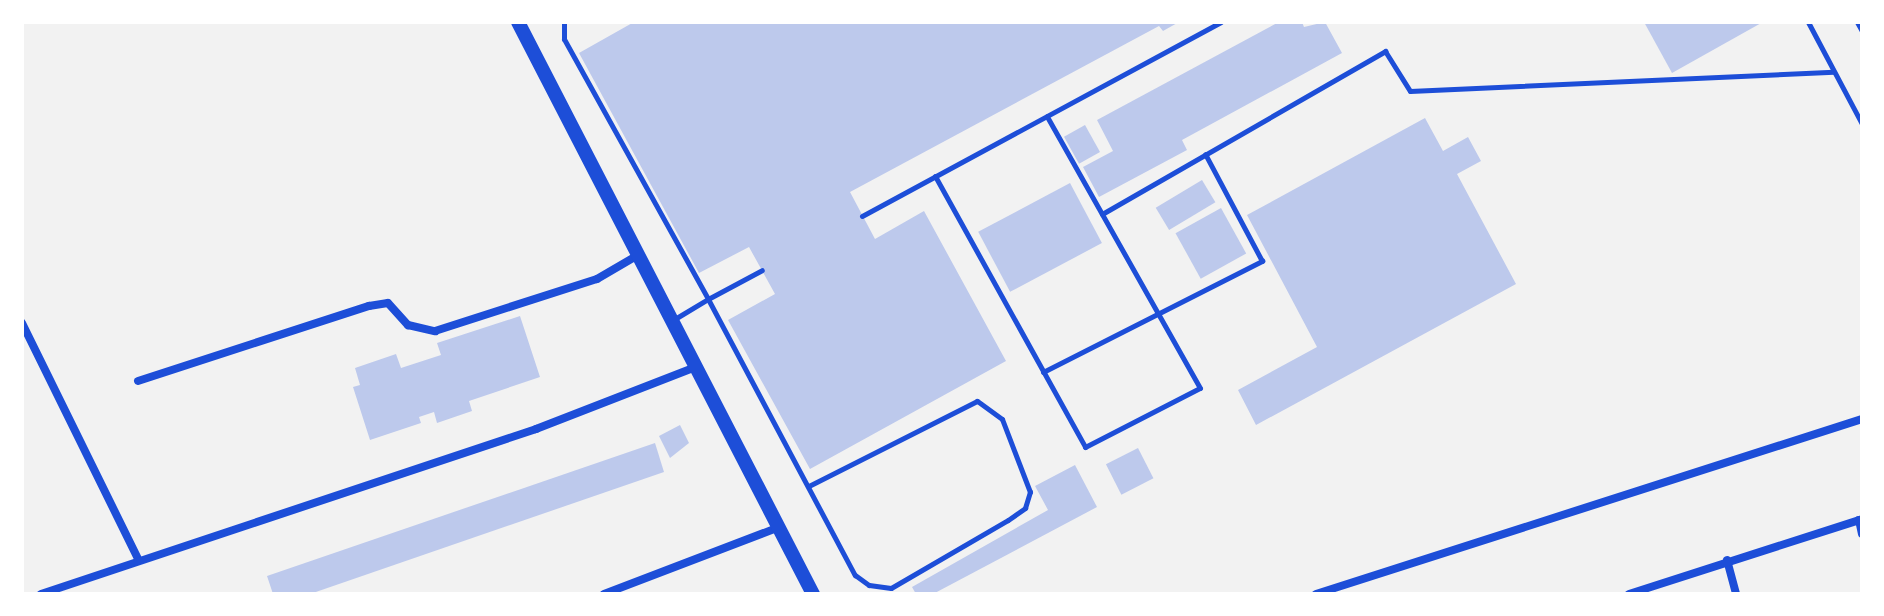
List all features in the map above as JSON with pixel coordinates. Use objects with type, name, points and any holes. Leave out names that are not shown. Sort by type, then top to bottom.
[{"type":"main road","points":[[518,22],[813,594]]},
{"type":"street","points":[[138,381],[369,306],[388,303],[408,325],[435,331],[597,279],[638,255]]},
{"type":"street","points":[[22,323],[138,559]]},
{"type":"street","points":[[41,594],[138,559],[536,429],[696,367]]},
{"type":"street","points":[[1316,594],[1862,419]]},
{"type":"street","points":[[1629,594],[1860,519],[1862,534]]},
{"type":"street","points":[[604,594],[780,527]]},
{"type":"street","points":[[1727,560],[1736,594]]},
{"type":"lane","points":[[564,22],[564,39],[708,299],[855,575],[878,589],[891,588],[1008,520],[1025,508],[1030,492],[1002,419],[977,401],[809,486]]},
{"type":"lane","points":[[862,216],[1221,22]]},
{"type":"lane","points":[[1808,22],[1862,124]]},
{"type":"lane","points":[[1857,22],[1862,31]]},
{"type":"lane","points":[[1102,214],[1385,51],[1410,91],[1834,72]]},
{"type":"lane","points":[[935,176],[1085,447],[1200,388],[1047,116]]},
{"type":"lane","points":[[1043,372],[1262,261],[1205,154]]},
{"type":"lane","points":[[672,320],[762,270]]},
{"type":"building","points":[[634,22],[1179,22],[1163,31],[1159,26],[850,192],[875,239],[924,211],[1006,361],[810,469],[728,320],[775,294],[749,247],[699,273],[579,53]]},
{"type":"building","points":[[1279,22],[1302,22],[1304,27],[1325,22],[1342,53],[1182,140],[1187,150],[1099,197],[1083,167],[1113,151],[1097,120]]},
{"type":"building","points":[[1644,22],[1763,22],[1672,73]]},
{"type":"building","points":[[1425,118],[1443,151],[1468,137],[1481,161],[1457,174],[1516,284],[1256,425],[1238,390],[1317,347],[1247,215]]},
{"type":"building","points":[[1085,125],[1100,152],[1079,164],[1064,137]]},
{"type":"building","points":[[1202,180],[1215,202],[1169,230],[1156,208]]},
{"type":"building","points":[[1070,183],[1102,243],[1010,292],[978,232]]},
{"type":"building","points":[[1221,208],[1246,253],[1201,279],[1176,233]]},
{"type":"building","points":[[520,316],[540,377],[469,401],[472,411],[437,423],[434,412],[419,417],[421,423],[370,440],[353,387],[360,385],[355,368],[396,354],[401,368],[441,355],[437,343]]},
{"type":"building","points":[[680,425],[689,443],[670,458],[659,436]]},
{"type":"building","points":[[655,443],[664,472],[310,594],[273,594],[267,576]]},
{"type":"building","points":[[1138,448],[1153,478],[1121,495],[1106,464]]},
{"type":"building","points":[[1075,465],[1097,507],[933,594],[916,594],[912,587],[1048,510],[1035,486]]}]
